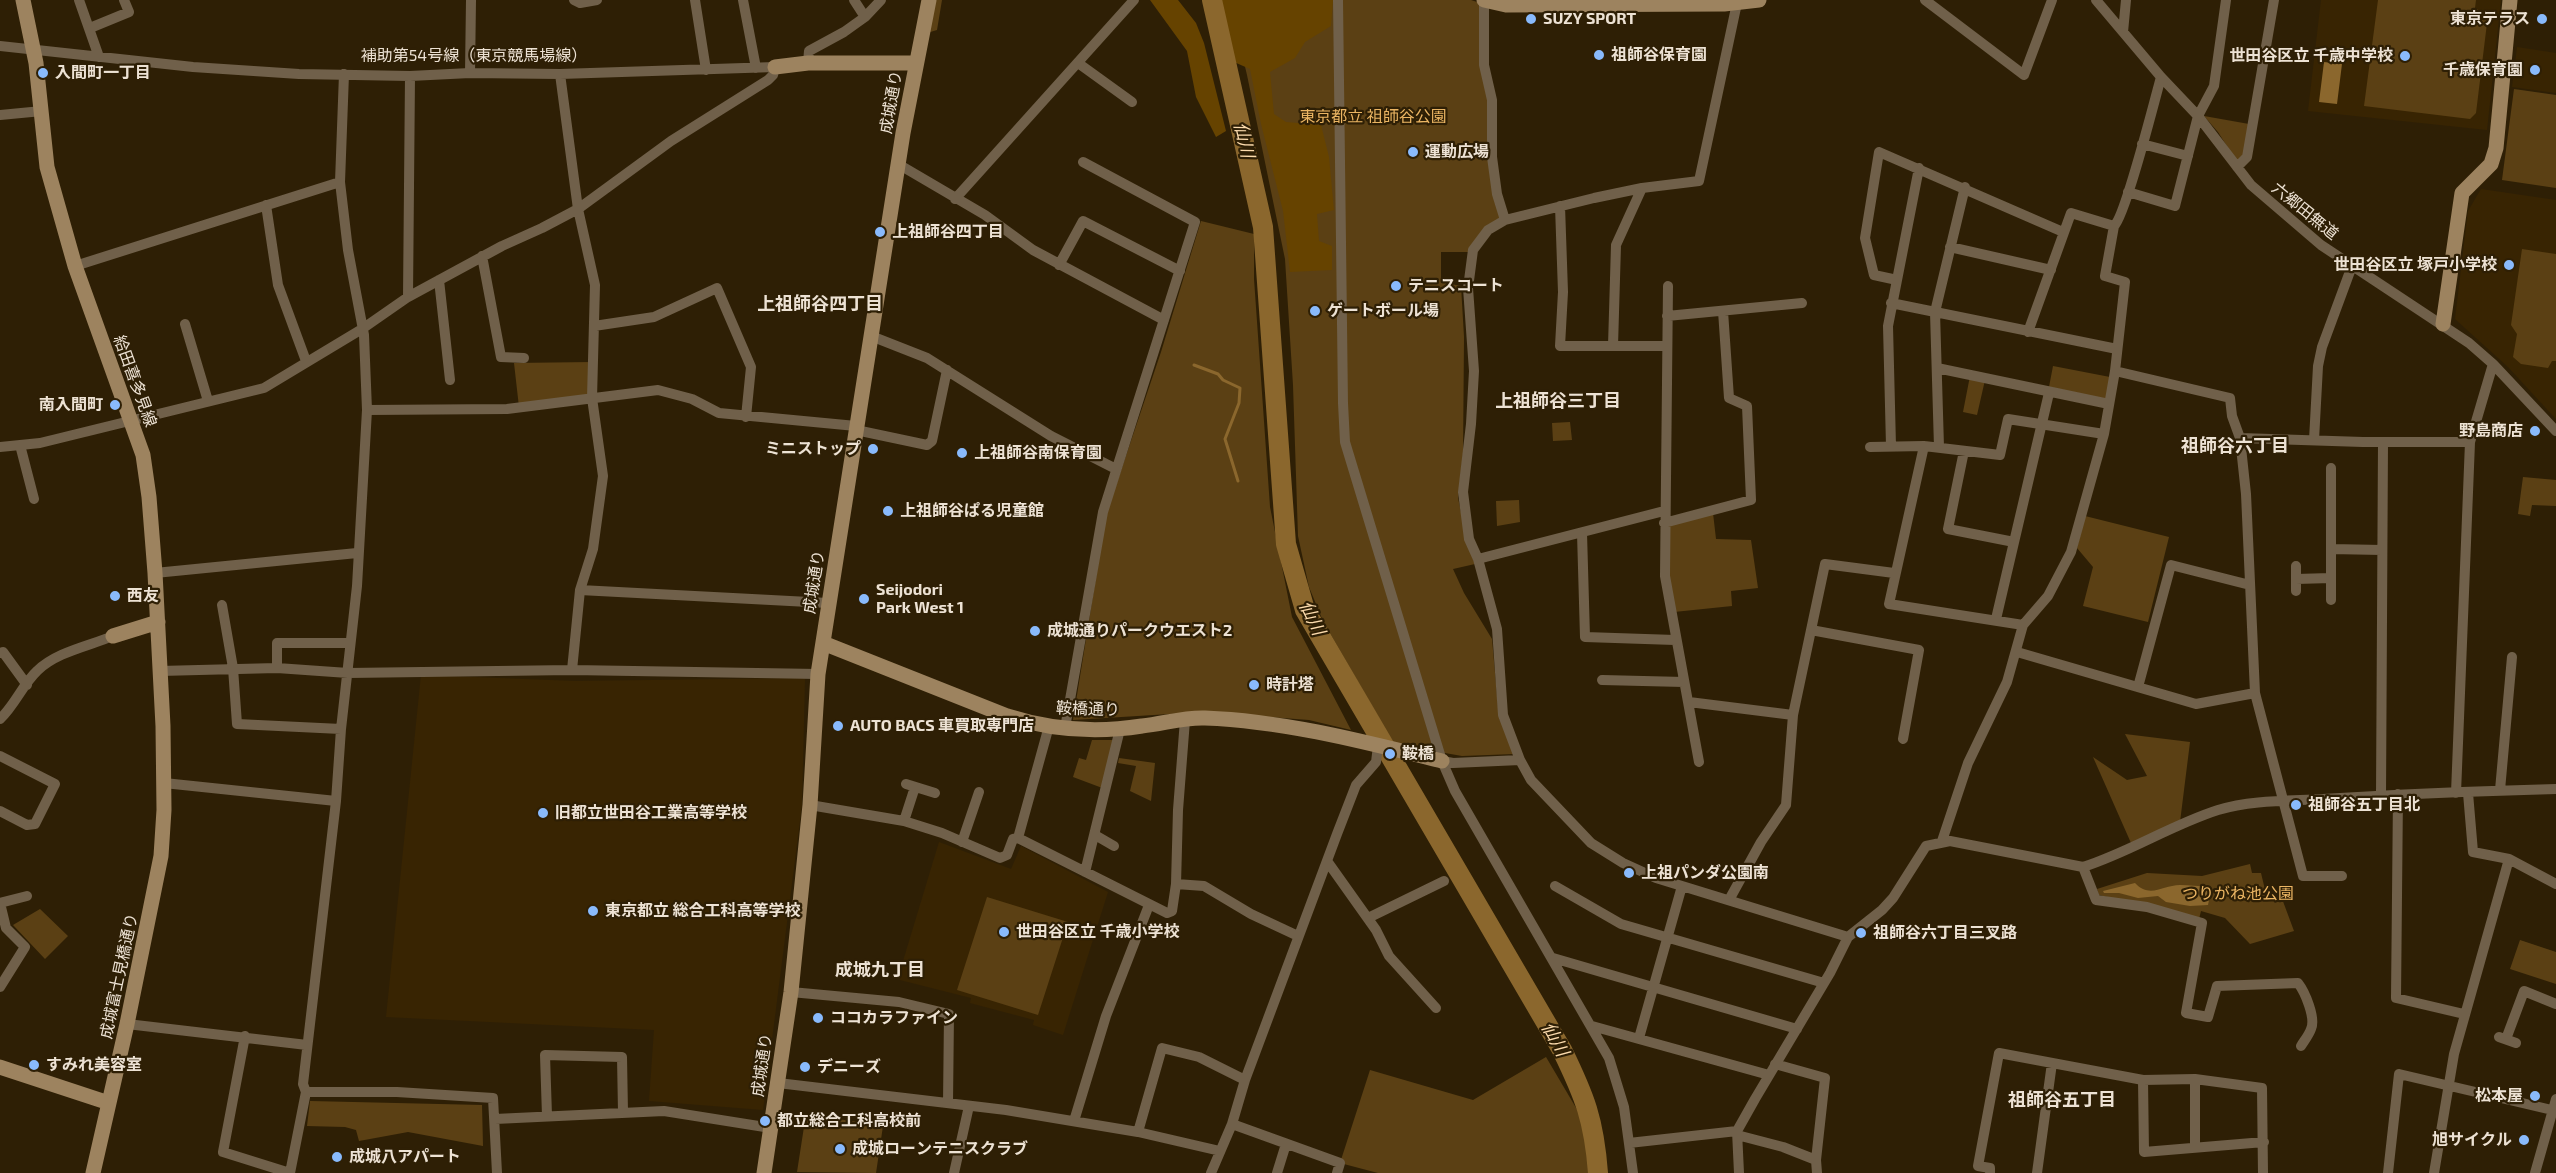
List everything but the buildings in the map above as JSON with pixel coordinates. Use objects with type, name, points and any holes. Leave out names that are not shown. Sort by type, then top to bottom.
[{"type":"street","name":"給田喜多見線","points":[[23,0],[34,50],[47,167],[75,266],[132,422],[145,470],[158,622],[164,783]]},
{"type":"street","points":[[79,0],[99,57]]},
{"type":"street","points":[[90,28],[129,12],[124,0]]},
{"type":"street","points":[[470,74],[471,0]]},
{"type":"street","points":[[574,0],[580,3],[597,0]]},
{"type":"street","points":[[695,0],[706,70]]},
{"type":"street","points":[[743,0],[756,68]]},
{"type":"street","points":[[854,0],[865,17]]},
{"type":"street","points":[[808,63],[809,51],[844,32],[865,17],[881,0]]},
{"type":"street","name":"成城通り","points":[[764,1173],[791,992],[810,805],[818,674],[898,164],[928,0]]},
{"type":"street","points":[[956,199],[1134,0]]},
{"type":"street","points":[[1338,0],[1345,442],[1442,760],[1455,791],[1609,1058],[1618,1084],[1632,1173]]},
{"type":"street","points":[[1505,220],[1497,194],[1492,157],[1492,100],[1484,65],[1484,0],[1506,5],[1553,2],[1759,0]]},
{"type":"street","points":[[1925,0],[2024,75],[2052,0]]},
{"type":"street","name":"六郷田無道","points":[[2096,0],[2161,77],[2198,116],[2251,185],[2289,219],[2352,266],[2443,324],[2493,364],[2556,431]]},
{"type":"street","points":[[2123,32],[2126,0]]},
{"type":"street","points":[[2128,192],[2175,206],[2198,116],[2214,86],[2226,0]]},
{"type":"street","points":[[2237,167],[2247,157],[2274,0]]},
{"type":"street","points":[[2443,324],[2462,193],[2491,164],[2496,148],[2510,0]]},
{"type":"street","points":[[1728,2],[1699,181],[1642,188],[1505,220],[1488,230],[1473,250],[1468,288],[1474,371],[1471,424],[1463,492],[1469,539],[1478,559],[1497,629],[1503,715],[1520,760],[1531,780],[1591,843],[1638,871],[1848,938]]},
{"type":"street","name":"補助第54号線（東京競馬場線）","points":[[0,46],[238,71],[410,76],[706,70],[808,63],[916,63]]},
{"type":"street","points":[[1078,63],[1132,102]]},
{"type":"street","points":[[0,446],[40,443],[264,388],[362,329],[408,297],[482,256],[578,209],[671,141],[768,80],[773,75],[775,67]]},
{"type":"street","points":[[245,1036],[224,1152],[290,1173],[306,1092],[303,1084],[336,801],[340,729],[357,586],[357,553],[367,410],[362,329],[348,250],[340,182],[344,74]]},
{"type":"street","points":[[560,74],[578,209],[595,285],[592,398],[603,476],[593,549],[580,590],[572,670]]},
{"type":"street","points":[[408,297],[410,76]]},
{"type":"street","points":[[1942,841],[1968,763],[2007,682],[2023,625],[2048,597],[2071,552],[2104,434],[2115,371],[2125,282],[2105,276],[2114,226],[2118,223],[2128,192],[2161,77]]},
{"type":"street","points":[[0,115],[42,111]]},
{"type":"street","points":[[2142,144],[2188,156]]},
{"type":"street","points":[[1897,280],[1874,275],[1865,238],[1880,152],[2063,231]]},
{"type":"street","points":[[1065,728],[1103,512],[1195,222],[1083,162]]},
{"type":"street","points":[[898,164],[985,215],[1033,250],[1164,320]]},
{"type":"street","points":[[1891,446],[1887,326],[1919,168]]},
{"type":"street","points":[[75,266],[340,182]]},
{"type":"street","points":[[1939,447],[1935,312],[1965,187]]},
{"type":"street","points":[[1613,346],[1616,245],[1642,188]]},
{"type":"street","points":[[266,205],[278,285],[306,361]]},
{"type":"street","points":[[1560,206],[1563,292],[1560,346],[1667,346]]},
{"type":"street","points":[[2028,332],[2071,213],[2114,226]]},
{"type":"street","points":[[1059,265],[1083,221],[1180,271]]},
{"type":"street","points":[[1950,247],[2051,270]]},
{"type":"street","points":[[482,256],[501,357],[524,358]]},
{"type":"street","points":[[2314,441],[2318,366],[2322,347],[2352,266]]},
{"type":"street","points":[[439,280],[450,380]]},
{"type":"street","points":[[1668,286],[1665,576],[1699,762]]},
{"type":"street","points":[[594,326],[654,317],[717,288],[752,367],[746,417]]},
{"type":"street","points":[[1667,316],[1802,303]]},
{"type":"street","points":[[1891,303],[2117,350]]},
{"type":"street","points":[[1664,523],[1751,500],[1747,406],[1729,398],[1722,311]]},
{"type":"street","points":[[185,324],[208,401]]},
{"type":"street","points":[[871,336],[927,358],[1051,436],[1116,470]]},
{"type":"street","points":[[2456,793],[2470,442],[2493,364]]},
{"type":"street","points":[[1937,368],[2109,404]]},
{"type":"street","points":[[367,410],[507,409],[658,390],[692,399],[719,412],[746,417],[856,428],[927,445],[932,441],[947,370]]},
{"type":"street","points":[[2115,371],[2230,398],[2232,416],[2240,438],[2246,494],[2254,693],[2285,801],[2303,876],[2342,876]]},
{"type":"street","points":[[1996,619],[2049,393]]},
{"type":"street","points":[[1870,447],[1924,446],[2000,455],[2008,418],[2104,434]]},
{"type":"street","points":[[2240,438],[2470,442]]},
{"type":"street","points":[[2381,795],[2382,442]]},
{"type":"street","points":[[20,445],[34,499]]},
{"type":"street","points":[[1924,446],[1894,573],[1889,604],[2023,625]]},
{"type":"street","points":[[1964,451],[1948,529],[2014,542]]},
{"type":"street","points":[[2331,468],[2331,600]]},
{"type":"street","points":[[1478,559],[1664,511]]},
{"type":"street","points":[[1582,533],[1585,637],[1675,640]]},
{"type":"street","points":[[2331,549],[2382,550]]},
{"type":"street","points":[[155,573],[357,553]]},
{"type":"street","points":[[1729,900],[1761,842],[1786,805],[1793,715],[1825,564],[1894,573]]},
{"type":"street","points":[[2138,687],[2171,565],[2250,585]]},
{"type":"street","points":[[2296,566],[2296,585],[2331,578]]},
{"type":"street","points":[[580,590],[828,603]]},
{"type":"street","points":[[222,605],[233,668],[237,724],[340,729]]},
{"type":"street","points":[[0,719],[37,671],[62,655],[158,622]]},
{"type":"street","points":[[1811,630],[1919,650],[1903,739]]},
{"type":"street","points":[[277,668],[276,643],[350,643]]},
{"type":"street","name":"鞍橋通り","points":[[823,643],[1007,716],[1049,726],[1120,729],[1185,720],[1220,719],[1283,727],[1442,760]]},
{"type":"street","points":[[0,653],[3,652],[27,685]]},
{"type":"street","points":[[2017,652],[2196,704],[2254,693]]},
{"type":"street","points":[[2500,790],[2512,657]]},
{"type":"street","points":[[160,671],[277,668],[348,673],[572,670],[818,674]]},
{"type":"street","points":[[1602,680],[1684,682]]},
{"type":"street","points":[[1689,702],[1793,715]]},
{"type":"street","points":[[810,805],[904,821],[1000,858],[1007,855],[1013,839],[1018,838],[1167,914],[1172,910],[1176,884],[1178,810],[1185,720]]},
{"type":"street","points":[[1018,838],[1049,726]]},
{"type":"street","points":[[1085,872],[1120,729]]},
{"type":"street","points":[[1368,743],[1375,763]]},
{"type":"street","points":[[1368,743],[1375,763]]},
{"type":"street","points":[[0,756],[55,784],[35,824],[27,825],[0,811]]},
{"type":"street","points":[[1442,760],[1453,763],[1520,760]]},
{"type":"street","points":[[1211,1173],[1232,1124],[1245,1080],[1356,785],[1375,763]]},
{"type":"street","points":[[164,783],[336,801]]},
{"type":"street","name":"成城富士見橋通り","points":[[93,1173],[127,1024],[161,856],[164,783]]},
{"type":"street","points":[[904,821],[910,785],[935,793]]},
{"type":"street","points":[[1739,1173],[1737,1133],[1775,1064],[1848,938],[1882,910],[1926,846],[1942,841],[1962,842],[2083,867],[2102,861],[2167,830],[2218,810],[2257,803],[2398,794],[2556,789]]},
{"type":"street","points":[[962,842],[979,792]]},
{"type":"street","points":[[2468,793],[2473,852],[2509,859],[2556,884]]},
{"type":"street","points":[[2398,794],[2396,998],[2464,1014]]},
{"type":"street","points":[[1095,836],[1114,846]]},
{"type":"street","points":[[2434,1173],[2448,1085],[2464,1014],[2509,859]]},
{"type":"street","points":[[1327,861],[1368,918],[1389,956],[1436,1008]]},
{"type":"street","points":[[2083,867],[2096,900],[2147,907],[2202,923],[2186,1013],[2208,1017],[2217,987],[2298,983],[2303,990],[2312,1022],[2311,1029],[2301,1046]]},
{"type":"street","points":[[1368,918],[1444,881]]},
{"type":"street","points":[[1176,884],[1203,886],[1251,914],[1299,936]]},
{"type":"street","points":[[1555,886],[1621,924],[1824,983]]},
{"type":"street","points":[[1639,1038],[1682,886]]},
{"type":"street","points":[[0,987],[24,947],[6,928],[0,903],[27,896]]},
{"type":"street","points":[[1074,1121],[1106,1016],[1149,905]]},
{"type":"street","points":[[1553,958],[1653,989],[1797,1029]]},
{"type":"street","points":[[2507,1039],[2524,991],[2556,1004]]},
{"type":"street","points":[[791,992],[899,1002],[949,1014],[948,1103]]},
{"type":"street","points":[[127,1024],[308,1045]]},
{"type":"street","points":[[1592,1026],[1769,1075]]},
{"type":"street","points":[[1138,1132],[1162,1048],[1199,1057],[1245,1080]]},
{"type":"street","points":[[1990,1173],[1990,1168],[1978,1166],[1999,1053],[2143,1080],[2195,1079],[2262,1088],[2263,1173]]},
{"type":"street","points":[[547,1116],[545,1055],[622,1057],[623,1112]]},
{"type":"street","points":[[2037,1173],[2052,1063]]},
{"type":"street","points":[[1775,1064],[1825,1078],[1816,1160],[1817,1173]]},
{"type":"street","points":[[0,1067],[109,1103]]},
{"type":"street","points":[[2388,1173],[2399,1074],[2552,1110]]},
{"type":"street","points":[[2195,1079],[2195,1148]]},
{"type":"street","points":[[2143,1080],[2144,1152],[2264,1142]]},
{"type":"street","points":[[778,1083],[948,1103],[1074,1121],[1138,1132],[1220,1151]]},
{"type":"street","points":[[306,1092],[397,1092],[493,1098],[497,1173]]},
{"type":"street","points":[[2535,1173],[2556,1099]]},
{"type":"street","points":[[954,1173],[969,1106]]},
{"type":"street","points":[[495,1119],[664,1111],[771,1128]]},
{"type":"street","points":[[1232,1124],[1340,1162],[1337,1173]]},
{"type":"street","points":[[1629,1143],[1737,1133],[1816,1160]]},
{"type":"street","points":[[1277,1173],[1286,1144]]},
{"type":"shaded area","points":[[1150,0],[1178,0],[1196,23],[1204,43],[1226,131],[1216,137],[1196,97],[1187,51]]},
{"type":"shaded area","points":[[1215,0],[1333,0],[1331,26],[1305,42],[1295,58],[1270,72],[1274,114],[1286,122],[1321,125],[1329,157],[1334,210],[1317,214],[1319,241],[1332,246],[1332,270],[1290,272],[1283,211],[1250,69],[1234,62]]},
{"type":"shaded area","name":"世田谷区立 千歳中学校","points":[[2321,0],[2501,0],[2487,130],[2308,111]]},
{"type":"shaded area","name":"千歳保育園","points":[[2517,47],[2556,53],[2556,93],[2512,87]]},
{"type":"shaded area","points":[[2324,62],[2342,64],[2337,104],[2319,102]]},
{"type":"shaded area","name":"世田谷区立 塚戸小学校","points":[[2481,189],[2556,200],[2556,419],[2508,367],[2455,319],[2468,211]]},
{"type":"shaded area","name":"東京都立 総合工科高等学校","points":[[421,675],[575,681],[805,678],[802,805],[763,1110],[649,1101],[654,1030],[386,1017]]},
{"type":"shaded area","name":"世田谷区立 千歳小学校","points":[[939,842],[1011,869],[1021,846],[1108,892],[1063,1035],[1033,1025],[1034,1020],[970,1003],[971,998],[900,980],[900,971]]},
{"type":"shaded area","points":[[2135,883],[2151,891],[2180,885],[2209,887],[2211,890],[2208,905],[2190,906],[2166,902],[2158,896],[2138,898],[2103,891]]},
{"type":"green space","points":[[934,0],[942,0],[937,30],[927,33]]},
{"type":"green space","name":"東京都立 祖師谷公園","points":[[1229,0],[1471,0],[1477,2],[1481,9],[1501,216],[1469,252],[1441,252],[1441,282],[1461,286],[1464,337],[1463,454],[1458,498],[1468,545],[1475,564],[1453,569],[1464,593],[1492,639],[1499,718],[1509,737],[1514,754],[1462,756],[1394,744],[1323,621],[1309,587],[1298,536],[1293,385],[1285,259]]},
{"type":"green space","points":[[2378,0],[2476,0],[2475,8],[2488,15],[2476,113],[2470,119],[2364,106]]},
{"type":"green space","points":[[2514,89],[2556,95],[2556,188],[2502,180]]},
{"type":"green space","points":[[2204,116],[2249,124],[2245,156],[2237,162],[2218,132]]},
{"type":"green space","points":[[1201,221],[1254,234],[1254,279],[1270,507],[1292,617],[1351,730],[1309,720],[1202,712],[1073,720],[1106,515],[1161,352]]},
{"type":"green space","points":[[2522,249],[2556,254],[2556,361],[2552,361],[2548,368],[2521,364],[2513,357],[2517,334],[2511,325]]},
{"type":"green space","points":[[593,362],[593,396],[519,407],[514,363]]},
{"type":"green space","points":[[2053,366],[2110,377],[2106,399],[2049,387]]},
{"type":"green space","points":[[1970,376],[1985,380],[1977,415],[1963,412]]},
{"type":"green space","points":[[1570,422],[1572,440],[1553,441],[1552,423]]},
{"type":"green space","points":[[2523,477],[2556,480],[2556,506],[2532,505],[2530,516],[2518,514]]},
{"type":"green space","points":[[1519,500],[1520,522],[1497,526],[1496,501]]},
{"type":"green space","points":[[1713,513],[1716,539],[1751,540],[1758,588],[1731,591],[1732,606],[1674,612],[1667,576],[1668,525]]},
{"type":"green space","points":[[2085,516],[2169,537],[2148,622],[2083,606],[2093,567],[2077,548]]},
{"type":"green space","points":[[2125,734],[2190,742],[2180,822],[2131,843],[2093,757],[2127,780],[2147,776]]},
{"type":"green space","points":[[1092,740],[1117,740],[1105,789],[1073,777],[1079,758],[1086,760]]},
{"type":"green space","points":[[1119,758],[1155,763],[1151,801],[1130,791],[1136,766],[1118,763]]},
{"type":"green space","name":"つりがね池公園","points":[[2250,864],[2252,873],[2261,873],[2267,898],[2281,896],[2294,931],[2250,944],[2225,918],[2201,911],[2199,919],[2099,895],[2097,889],[2147,873],[2202,876]]},
{"type":"green space","points":[[987,897],[1068,922],[1038,1015],[957,990]]},
{"type":"green space","points":[[40,909],[68,936],[45,959],[13,925]]},
{"type":"green space","points":[[2520,940],[2556,952],[2556,984],[2510,969]]},
{"type":"green space","points":[[1546,1057],[1595,1140],[1593,1173],[1378,1173],[1340,1163],[1370,1070],[1473,1100]]},
{"type":"green space","points":[[310,1101],[482,1105],[483,1146],[408,1132],[359,1141],[356,1130],[345,1127],[307,1126]]},
{"type":"green space","name":"成城ローンテニスクラブ","points":[[806,1114],[883,1126],[876,1173],[797,1172]]},
{"type":"waterway","name":"仙川","points":[[1212,0],[1263,227],[1286,544],[1305,610],[1562,1050],[1587,1109],[1594,1138],[1598,1173]]},
{"type":"waterway","points":[[1194,365],[1218,374],[1223,380],[1240,388],[1239,403],[1225,439],[1238,481]]},
{"type":"place","name":"SUZY SPORT","points":[[1531,19]]},
{"type":"place","name":"東京テラス","points":[[2542,19]]},
{"type":"place","name":"祖師谷保育園","points":[[1599,55]]},
{"type":"place","name":"世田谷区立 千歳中学校","points":[[2405,56]]},
{"type":"place","name":"千歳保育園","points":[[2535,70]]},
{"type":"place","name":"入間町一丁目","points":[[43,73]]},
{"type":"place","name":"運動広場","points":[[1413,152]]},
{"type":"place","name":"上祖師谷四丁目","points":[[880,232]]},
{"type":"place","name":"世田谷区立 塚戸小学校","points":[[2509,265]]},
{"type":"place","name":"テニスコート","points":[[1396,286]]},
{"type":"place","name":"ゲートボール場","points":[[1315,311]]},
{"type":"place","name":"南入間町","points":[[115,405]]},
{"type":"place","name":"野島商店","points":[[2535,431]]},
{"type":"place","name":"ミニストップ","points":[[873,449]]},
{"type":"place","name":"上祖師谷南保育園","points":[[962,453]]},
{"type":"place","name":"上祖師谷ぱる児童館","points":[[888,511]]},
{"type":"place","name":"西友","points":[[115,596]]},
{"type":"place","name":"Seijodori Park West 1","points":[[864,599]]},
{"type":"place","name":"成城通りパークウエスト2","points":[[1035,631]]},
{"type":"place","name":"時計塔","points":[[1254,685]]},
{"type":"place","name":"AUTO BACS 車買取専門店","points":[[838,726]]},
{"type":"place","name":"鞍橋","points":[[1390,754]]},
{"type":"place","name":"祖師谷五丁目北","points":[[2296,805]]},
{"type":"place","name":"旧都立世田谷工業高等学校","points":[[543,813]]},
{"type":"place","name":"上祖パンダ公園南","points":[[1629,873]]},
{"type":"place","name":"東京都立 総合工科高等学校","points":[[593,911]]},
{"type":"place","name":"世田谷区立 千歳小学校","points":[[1004,932]]},
{"type":"place","name":"祖師谷六丁目三叉路","points":[[1861,933]]},
{"type":"place","name":"ココカラファイン","points":[[818,1018]]},
{"type":"place","name":"すみれ美容室","points":[[34,1065]]},
{"type":"place","name":"デニーズ","points":[[805,1067]]},
{"type":"place","name":"松本屋","points":[[2535,1096]]},
{"type":"place","name":"都立総合工科高校前","points":[[765,1121]]},
{"type":"place","name":"旭サイクル","points":[[2524,1140]]},
{"type":"place","name":"成城ローンテニスクラブ","points":[[840,1149]]},
{"type":"place","name":"成城八アパート","points":[[337,1157]]},
{"type":"district","name":"上祖師谷四丁目","points":[[820,304]]},
{"type":"district","name":"上祖師谷三丁目","points":[[1558,401]]},
{"type":"district","name":"祖師谷六丁目","points":[[2235,446]]},
{"type":"district","name":"成城九丁目","points":[[880,970]]},
{"type":"district","name":"祖師谷五丁目","points":[[2062,1100]]}]
